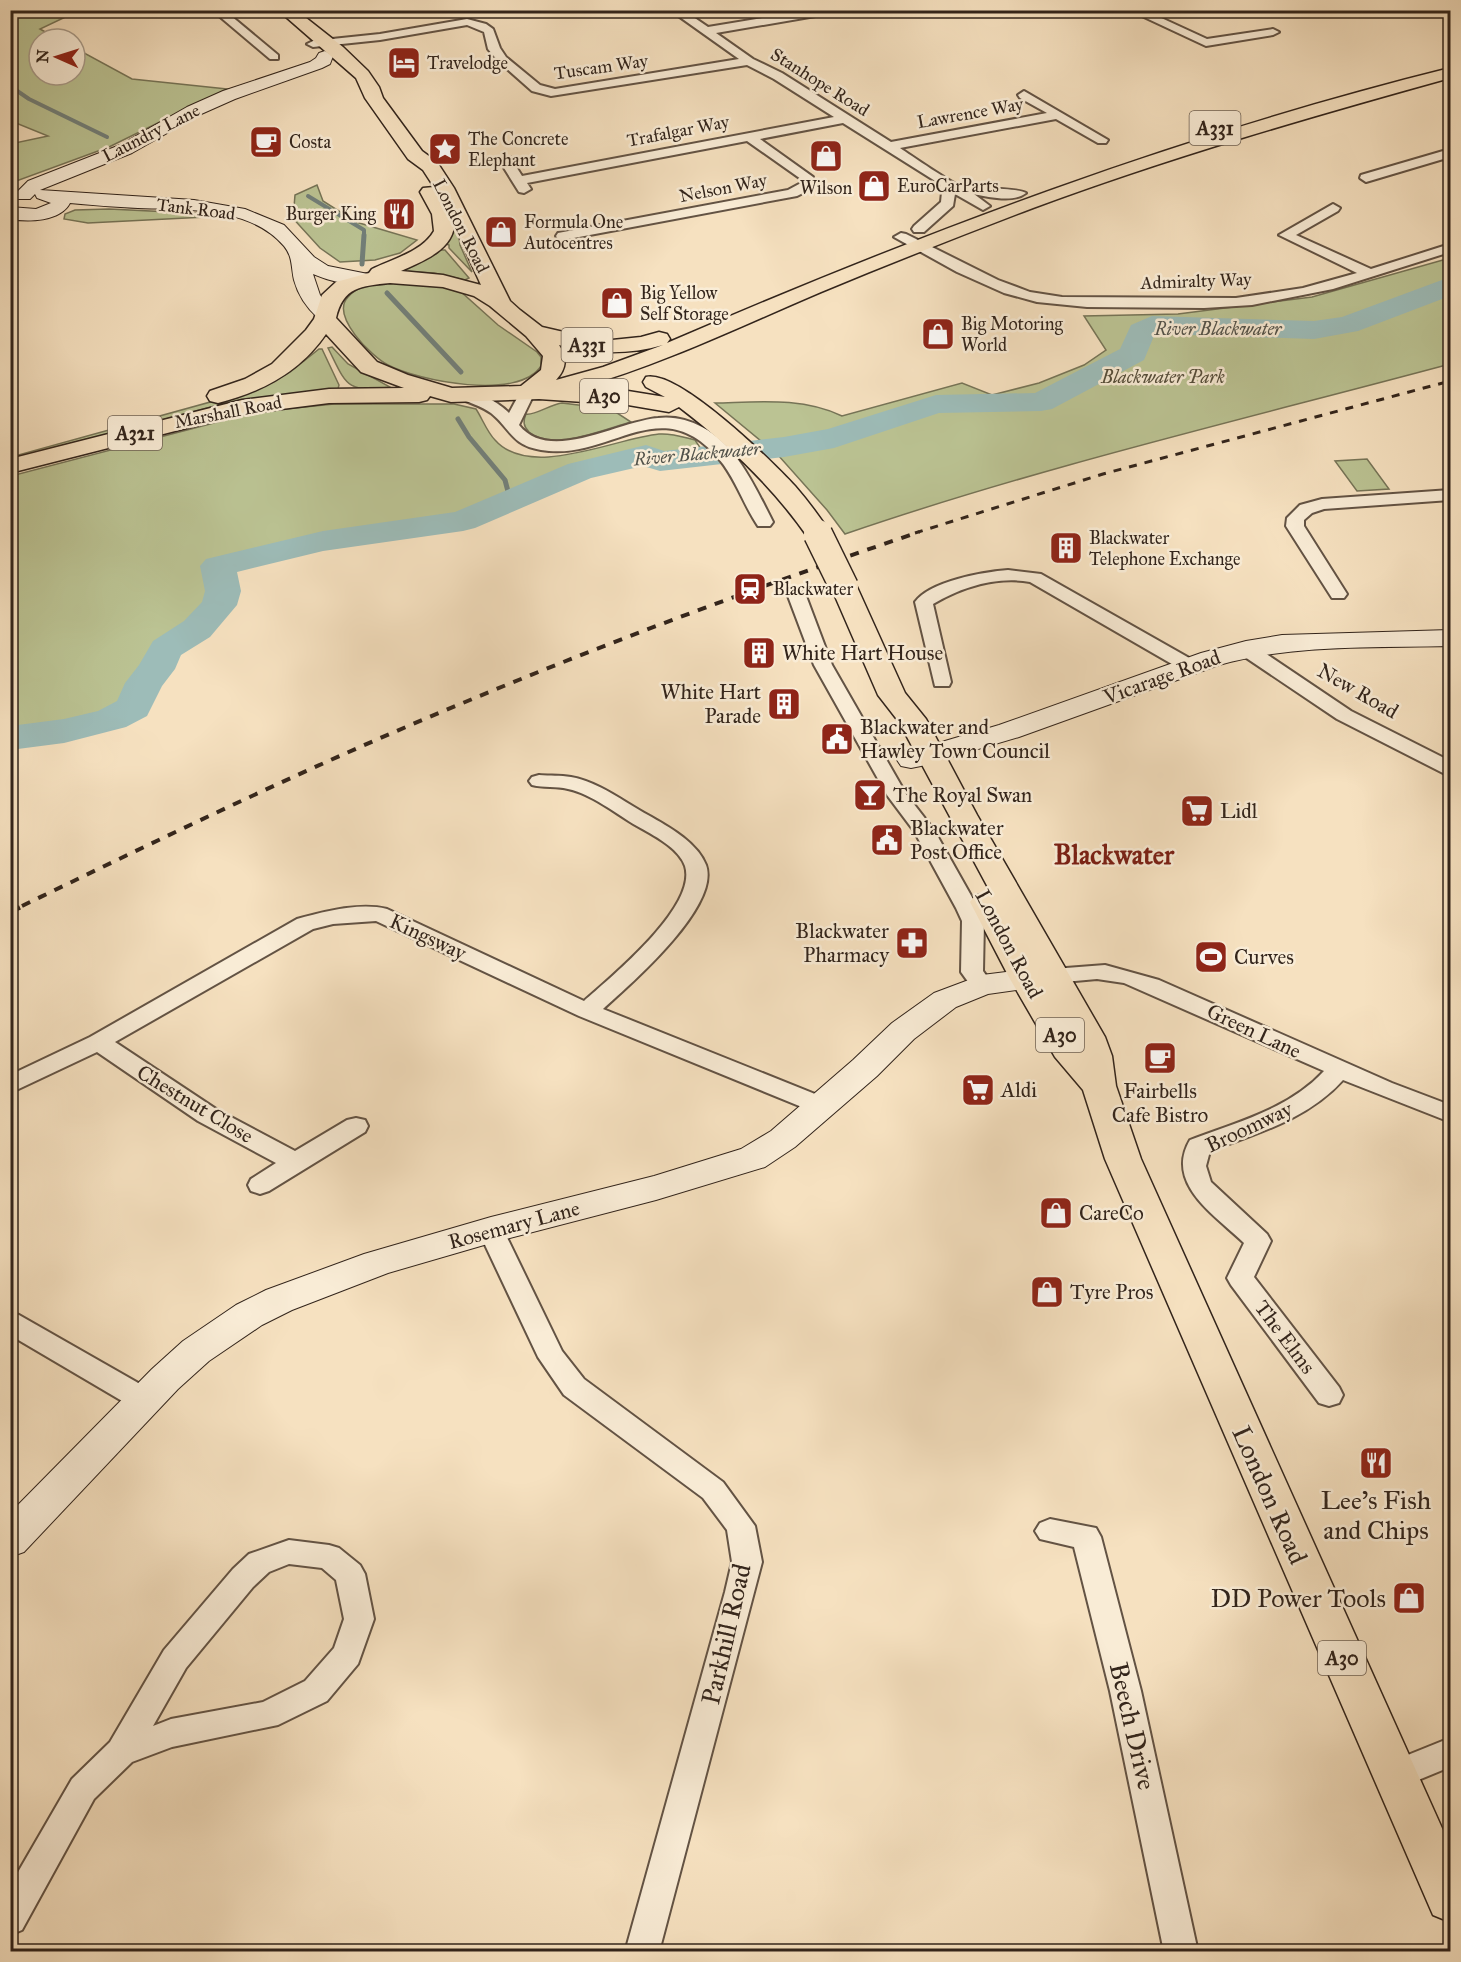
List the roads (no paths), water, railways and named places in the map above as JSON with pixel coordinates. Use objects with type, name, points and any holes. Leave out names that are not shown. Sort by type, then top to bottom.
[{"type":"main road","name":"London Road","points":[[286,10],[326,50],[362,94],[374,98],[415,155],[430,166],[456,209],[500,303]]},
{"type":"main road","name":"A331","points":[[539,335],[596,346],[641,344],[664,337],[830,265],[960,229],[1019,193],[1210,129],[1450,61]]},
{"type":"main road","name":"A331","points":[[533,392],[615,368],[688,342],[907,242],[991,210],[1334,104],[1450,73]]},
{"type":"main road","name":"London Road","points":[[325,317],[327,307],[335,294],[423,252],[437,242],[443,233],[444,220],[415,169],[415,155]]},
{"type":"main road","points":[[366,279],[402,276],[443,280],[482,292],[500,303],[539,335],[554,352],[555,365],[533,392]]},
{"type":"main road","points":[[325,317],[350,349],[369,367],[400,380],[457,395]]},
{"type":"main road","name":"Marshall Road","points":[[10,453],[208,399],[255,383],[284,368],[294,360],[310,344],[325,317]]},
{"type":"main road","name":"London Road","points":[[539,335],[615,368],[675,401],[759,463],[786,489],[818,534],[892,695],[894,722],[908,761],[1040,977],[1072,1057],[1099,1086],[1145,1211],[1450,1899]]},
{"type":"main road","points":[[675,401],[673,370],[688,342]]},
{"type":"main road","points":[[615,368],[616,355],[641,344]]},
{"type":"main road","name":"Marshall Road","points":[[10,466],[242,407],[329,396],[533,392]]},
{"type":"main road","name":"A30","points":[[533,392],[675,401]]},
{"type":"main road","name":"London Road","points":[[908,761],[921,782],[978,906],[1040,977]]},
{"type":"street","points":[[217,10],[274,57]]},
{"type":"street","name":"Tuscam Way","points":[[459,10],[467,22],[482,26],[489,31],[494,49],[502,59],[536,88],[548,92],[564,93],[749,61]]},
{"type":"street","name":"Stanhope Road","points":[[675,10],[749,61],[778,76],[946,184],[991,210]]},
{"type":"street","points":[[707,31],[833,10]]},
{"type":"street","points":[[1134,10],[1206,43],[1273,32]]},
{"type":"street","points":[[326,50],[380,37],[467,22]]},
{"type":"street","name":"Laundry Lane","points":[[17,197],[34,185],[126,149],[193,111],[282,76],[326,50]]},
{"type":"street","name":"Lawrence Way","points":[[1024,95],[1102,140]]},
{"type":"street","name":"Lawrence Way","points":[[889,146],[1058,115]]},
{"type":"street","name":"Trafalgar Way","points":[[506,160],[522,185],[747,136],[844,119]]},
{"type":"street","name":"Nelson Way","points":[[563,236],[792,193],[808,185],[807,177],[747,136]]},
{"type":"street","points":[[1366,178],[1450,153]]},
{"type":"street","points":[[907,242],[948,203],[949,192],[946,184]]},
{"type":"street","name":"Stanhope Road","points":[[946,184],[988,194],[1019,193]]},
{"type":"street","points":[[10,213],[34,215],[52,211],[59,201],[42,194],[17,197]]},
{"type":"street","name":"Tank Road","points":[[59,201],[194,206],[245,215],[280,230],[301,256],[329,275],[366,279]]},
{"type":"street","points":[[1333,208],[1286,235],[1370,274]]},
{"type":"street","points":[[945,258],[948,241],[960,229]]},
{"type":"street","name":"Admiralty Way","points":[[907,242],[945,258]]},
{"type":"street","name":"Admiralty Way","points":[[907,242],[1027,296],[1076,301],[1227,303],[1307,290],[1370,274],[1450,248]]},
{"type":"street","name":"Tank Road","points":[[301,256],[302,274],[312,301],[325,317]]},
{"type":"street","points":[[511,425],[533,392]]},
{"type":"street","points":[[457,395],[491,406],[523,440],[548,446],[582,443],[660,422],[684,425],[717,434],[764,522]]},
{"type":"street","points":[[1338,594],[1295,526],[1296,518],[1301,513],[1322,504],[1450,495]]},
{"type":"street","points":[[942,682],[924,602],[938,593],[996,576],[1022,574],[1035,578],[1191,667]]},
{"type":"street","points":[[797,597],[823,665],[852,718],[908,761]]},
{"type":"street","name":"Vicarage Road","points":[[908,761],[1009,731],[1246,649],[1282,643],[1450,638]]},
{"type":"street","name":"New Road","points":[[1246,649],[1344,715],[1450,769]]},
{"type":"street","points":[[539,781],[574,784],[649,824],[686,850],[697,873],[693,894],[677,920],[642,960],[587,1011]]},
{"type":"street","points":[[978,906],[973,921],[972,972],[982,985]]},
{"type":"street","name":"Kingsway","points":[[10,1085],[99,1042],[305,924],[333,917],[379,914],[587,1011],[822,1106]]},
{"type":"street","name":"Green Lane","points":[[1040,977],[1090,971],[1113,973],[1145,983],[1229,1017],[1338,1070],[1450,1114]]},
{"type":"street","name":"Rosemary Lane","points":[[10,1540],[144,1400],[196,1351],[231,1326],[279,1300],[377,1263],[491,1230],[656,1188],[753,1158],[783,1139],[928,1011],[956,994],[982,985],[1040,977]]},
{"type":"street","name":"Chestnut Close","points":[[99,1042],[207,1114],[295,1162]]},
{"type":"street","name":"Broomway","points":[[1240,1278],[1258,1241],[1200,1186],[1194,1166],[1199,1146],[1281,1115],[1319,1091],[1338,1070]]},
{"type":"street","points":[[260,1185],[356,1126]]},
{"type":"street","name":"Parkhill Road","points":[[491,1230],[550,1357],[574,1387],[713,1490],[741,1526],[747,1562],[642,1952]]},
{"type":"street","name":"The Elms","points":[[1240,1278],[1329,1395]]},
{"type":"street","points":[[10,1322],[144,1400]]},
{"type":"street","name":"Beech Drive","points":[[1050,1531],[1086,1537],[1109,1620],[1157,1834],[1180,1952]]},
{"type":"street","points":[[10,1919],[83,1789],[121,1752],[175,1659],[243,1578],[259,1563],[289,1552],[329,1557],[350,1574],[359,1619],[347,1655],[316,1691],[267,1715],[171,1733],[121,1752]]},
{"type":"street","points":[[1394,1775],[1450,1752]]},
{"type":"waterway","points":[[10,86],[29,99],[107,137]]},
{"type":"waterway","points":[[308,196],[364,230],[364,235]]},
{"type":"waterway","points":[[362,264],[364,235]]},
{"type":"waterway","name":"River Blackwater","points":[[10,738],[64,731],[112,719],[133,708],[144,683],[156,669],[166,649],[197,629],[219,605],[223,591],[218,566],[323,541],[463,521],[580,471],[646,455],[660,461],[784,447],[834,438],[936,404],[1041,402],[1133,354],[1141,331],[1152,325],[1314,330],[1348,325],[1450,286]]},
{"type":"waterway","points":[[387,293],[461,372]]},
{"type":"waterway","points":[[458,419],[469,437],[505,480],[510,499]]},
{"type":"railway","points":[[915,533],[1103,474],[1450,381]]},
{"type":"railway","points":[[22,906],[281,782],[498,688],[678,618],[919,532]]},
{"type":"railway","points":[[10,912],[25,905]]},
{"type":"place","name":"Travelodge","points":[[404,63]]},
{"type":"place","name":"Costa","points":[[266,142]]},
{"type":"place","name":"The Concrete Elephant","points":[[445,149]]},
{"type":"place","name":"Wilson","points":[[826,156]]},
{"type":"place","name":"EuroCarParts","points":[[874,186]]},
{"type":"place","name":"Burger King","points":[[399,214]]},
{"type":"place","name":"Formula One Autocentres","points":[[501,232]]},
{"type":"place","name":"Big Yellow Self Storage","points":[[617,303]]},
{"type":"place","name":"Big Motoring World","points":[[938,334]]},
{"type":"place","name":"Blackwater Telephone Exchange","points":[[1066,548]]},
{"type":"place","name":"Blackwater","points":[[750,589]]},
{"type":"place","name":"White Hart House","points":[[759,653]]},
{"type":"place","name":"White Hart Parade","points":[[784,704]]},
{"type":"place","name":"Blackwater and Hawley Town Council","points":[[837,739]]},
{"type":"place","name":"The Royal Swan","points":[[870,795]]},
{"type":"place","name":"Lidl","points":[[1197,811]]},
{"type":"place","name":"Blackwater Post Office","points":[[887,840]]},
{"type":"place","name":"Blackwater Pharmacy","points":[[912,943]]},
{"type":"place","name":"Curves","points":[[1211,957]]},
{"type":"place","name":"Fairbells Cafe Bistro","points":[[1160,1058]]},
{"type":"place","name":"Aldi","points":[[978,1090]]},
{"type":"place","name":"CareCo","points":[[1056,1213]]},
{"type":"place","name":"Tyre Pros","points":[[1047,1292]]},
{"type":"place","name":"Lee's Fish and Chips","points":[[1376,1463]]},
{"type":"place","name":"DD Power Tools","points":[[1409,1598]]},
{"type":"district","name":"Blackwater","points":[[1114,855]]},
{"type":"park label","name":"Blackwater Park","points":[[1163,377]]}]
